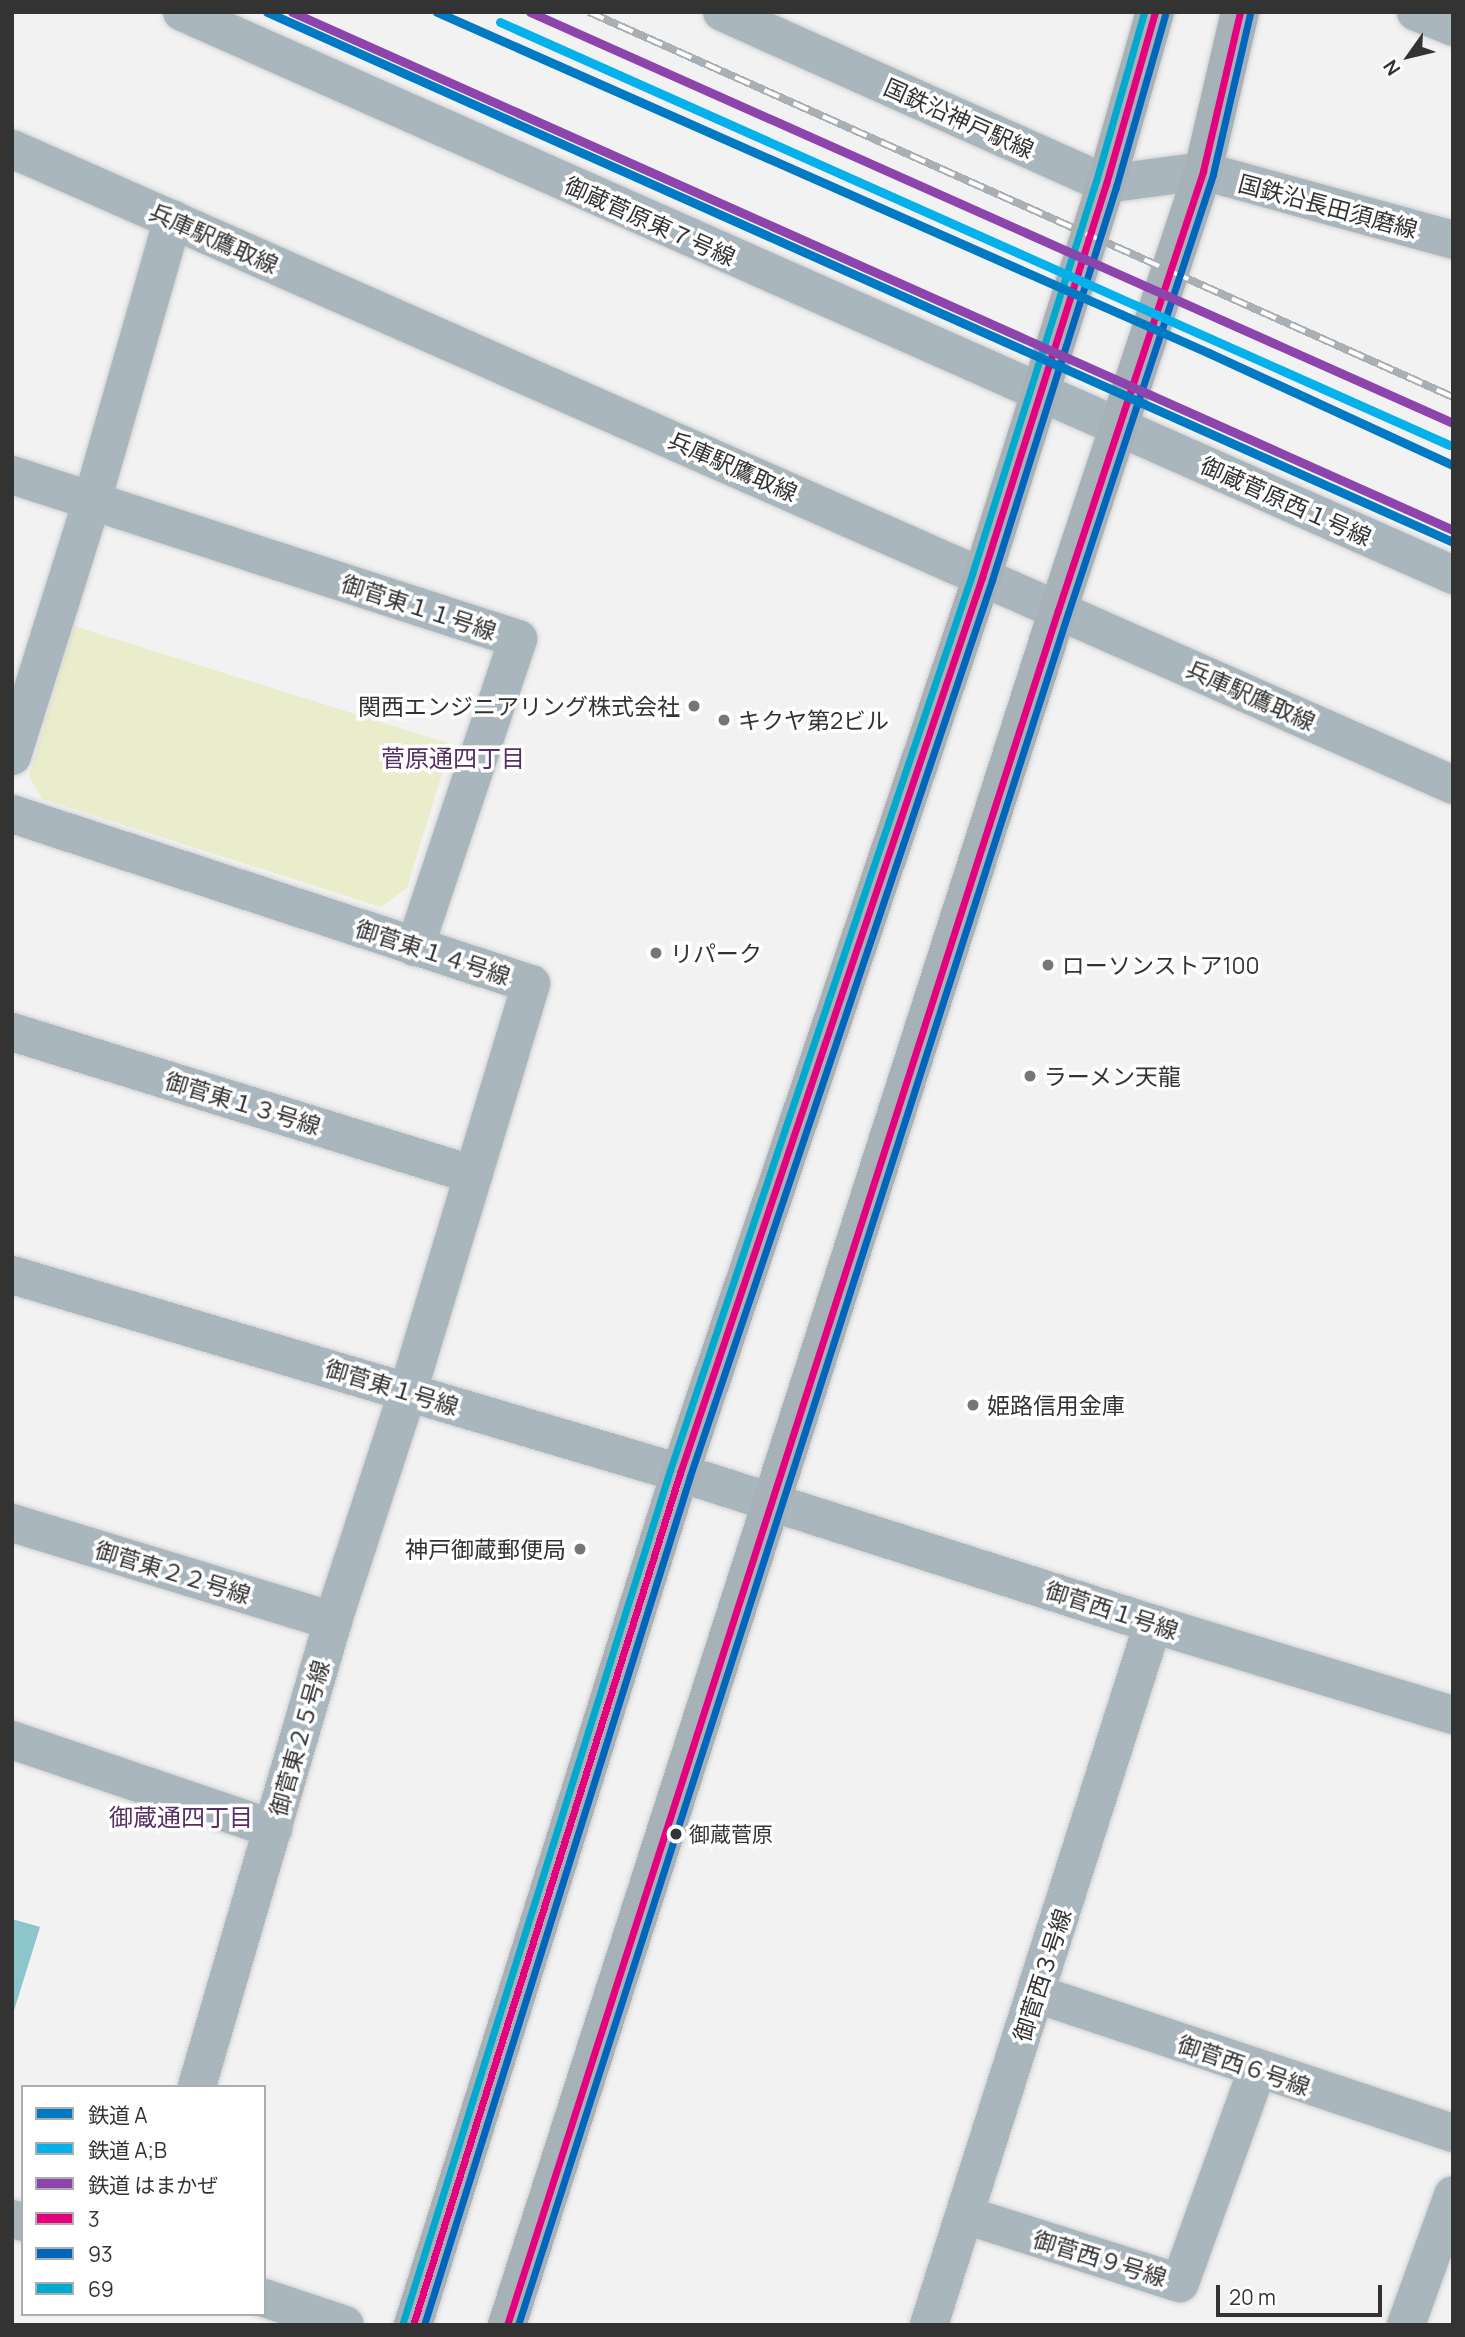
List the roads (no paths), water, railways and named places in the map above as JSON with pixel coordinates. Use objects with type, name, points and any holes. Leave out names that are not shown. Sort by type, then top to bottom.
[{"type":"highway","points":[[413,2325],[680,1473],[982,577],[1106,184],[1155,12]]},
{"type":"highway","points":[[507,2325],[1058,610],[1203,172],[1240,12]]},
{"type":"street","name":"御蔵菅原東７号線","points":[[182,12],[1040,395],[1119,427]]},
{"type":"street","name":"国鉄沿神戸駅線","points":[[722,12],[1106,184]]},
{"type":"street","points":[[1416,12],[1453,27]]},
{"type":"street","name":"兵庫駅鷹取線","points":[[12,149],[1453,785]]},
{"type":"street","points":[[1106,184],[1203,172]]},
{"type":"street","name":"国鉄沿長田須磨線","points":[[1203,172],[1453,240]]},
{"type":"street","points":[[12,756],[92,501],[173,219]]},
{"type":"street","name":"御蔵菅原西１号線","points":[[1119,427],[1453,576]]},
{"type":"street","points":[[12,475],[92,501]]},
{"type":"street","name":"御菅東１１号線","points":[[92,501],[518,639],[415,947]]},
{"type":"street","name":"御菅東１４号線","points":[[12,814],[531,984],[408,1391]]},
{"type":"street","name":"御菅東１３号線","points":[[12,1032],[473,1175]]},
{"type":"street","name":"御菅東１号線","points":[[12,1275],[408,1391],[771,1503]]},
{"type":"street","name":"御菅東２５号線","points":[[198,2085],[333,1621],[408,1391]]},
{"type":"street","name":"御菅西１号線","points":[[771,1503],[1153,1624],[1453,1715]]},
{"type":"street","name":"御菅東２２号線","points":[[12,1524],[333,1621]]},
{"type":"street","name":"御菅西３号線","points":[[929,2325],[1037,1994],[1153,1624]]},
{"type":"street","points":[[12,1740],[273,1829]]},
{"type":"street","name":"御菅西６号線","points":[[1037,1994],[1257,2070],[1453,2133]]},
{"type":"street","name":"御菅西９号線","points":[[965,2215],[1180,2283],[1257,2070]]},
{"type":"street","points":[[1406,2325],[1453,2195]]},
{"type":"street","points":[[266,2299],[345,2325]]},
{"type":"water","points":[[12,1919],[40,1927],[12,2017]]},
{"type":"railway","points":[[589,12],[1453,397]]},
{"type":"rail line","name":"A","points":[[267,12],[1453,542]]},
{"type":"rail line","name":"はまかぜ","points":[[292,12],[1453,530]]},
{"type":"rail line","name":"A","points":[[437,12],[1209,353],[1453,465]]},
{"type":"rail line","name":"はまかぜ","points":[[530,12],[1453,423]]},
{"type":"rail line","name":"A;B","points":[[500,22],[1449,445]]},
{"type":"place","name":"関西エンジニアリング株式会社","points":[[694,706]]},
{"type":"place","name":"キクヤ第2ビル","points":[[724,720]]},
{"type":"place","name":"リパーク","points":[[656,953]]},
{"type":"place","name":"ローソンストア100","points":[[1048,965]]},
{"type":"place","name":"ラーメン天龍","points":[[1030,1076]]},
{"type":"place","name":"姫路信用金庫","points":[[973,1405]]},
{"type":"place","name":"神戸御蔵郵便局","points":[[580,1549]]},
{"type":"place","name":"御蔵菅原","points":[[676,1834]]},
{"type":"district","name":"菅原通四丁目","points":[[453,758]]},
{"type":"district","name":"御蔵通四丁目","points":[[181,1817]]}]
